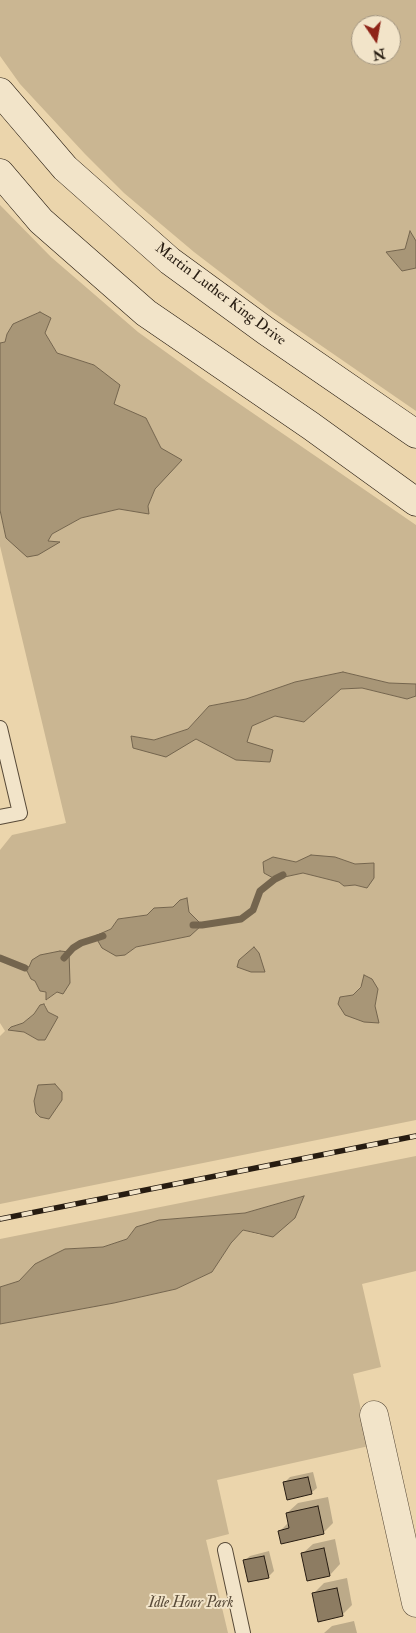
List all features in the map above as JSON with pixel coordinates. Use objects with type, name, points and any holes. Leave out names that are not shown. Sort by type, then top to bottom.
[{"type":"main road","name":"Martin Luther King Drive","points":[[0,92],[66,168],[170,262],[266,331],[416,434]]},
{"type":"main road","points":[[0,173],[41,221],[146,313],[311,426],[416,502]]},
{"type":"main road","points":[[374,1415],[416,1603]]},
{"type":"lane","points":[[0,728],[20,813],[0,817]]},
{"type":"lane","points":[[225,1550],[243,1633]]},
{"type":"green space","points":[[0,0],[416,0],[416,241],[410,231],[405,249],[387,252],[402,271],[416,268],[416,411],[271,311],[194,252],[124,193],[20,84],[0,56]]},
{"type":"green space","points":[[0,205],[51,257],[138,332],[416,525],[416,684],[389,683],[343,672],[295,682],[246,699],[209,706],[188,729],[154,740],[132,736],[133,748],[196,739],[236,760],[270,762],[247,742],[252,726],[275,716],[304,722],[341,689],[362,688],[407,699],[416,696],[416,1120],[0,1204],[0,1036],[5,1031],[0,1023],[0,850],[12,835],[66,823],[0,546],[0,510],[6,538],[59,543],[47,541],[52,534],[81,518],[119,509],[149,514],[148,506],[155,489],[166,475],[161,448],[146,418],[113,404],[119,385],[94,365],[57,353],[45,333],[51,318],[39,312],[14,324],[7,334],[5,342],[0,343]],"holes":[[[273,857],[296,862],[335,857],[355,864],[374,863],[367,888],[355,885],[344,886],[340,882],[303,873],[275,879]],[[187,899],[189,936],[136,947],[125,955],[95,936],[111,929],[118,919],[148,915],[154,908],[173,907],[180,900]],[[23,965],[29,967],[57,992],[47,1000],[46,992],[40,991],[35,981]],[[361,986],[378,989],[375,1006],[340,997],[353,995]],[[45,1004],[48,1012],[58,1017],[38,1040],[11,1027],[23,1023],[34,1014],[40,1005]]]},
{"type":"green space","name":"Idle Hour Park","points":[[416,1156],[416,1271],[362,1284],[381,1367],[353,1374],[369,1446],[217,1480],[229,1534],[206,1540],[228,1633],[0,1633],[0,1324],[114,1303],[176,1289],[212,1272],[231,1243],[243,1230],[260,1235],[303,1196],[245,1213],[159,1220],[136,1227],[127,1239],[103,1247],[65,1249],[35,1264],[19,1281],[0,1287],[0,1239]]},
{"type":"shaded area","points":[[410,231],[416,241],[416,268],[402,271],[386,252],[405,249]]},
{"type":"shaded area","points":[[40,312],[51,318],[45,333],[57,353],[94,365],[120,385],[114,404],[146,418],[161,448],[182,460],[155,489],[148,506],[149,514],[119,509],[81,518],[52,534],[48,541],[60,542],[38,555],[27,557],[6,538],[0,510],[0,343],[5,342],[13,324]]},
{"type":"shaded area","points":[[343,672],[389,683],[416,684],[416,696],[407,699],[362,688],[341,689],[304,722],[275,716],[252,726],[247,742],[273,750],[270,762],[236,760],[196,739],[166,757],[133,748],[131,736],[154,740],[188,729],[209,706],[246,699],[295,682]]},
{"type":"shaded area","points":[[311,855],[335,857],[355,864],[374,863],[374,878],[367,888],[355,885],[344,886],[339,882],[303,873],[275,879],[264,873],[263,862],[273,857],[296,862]]},
{"type":"shaded area","points":[[187,898],[189,912],[202,925],[190,936],[136,947],[125,955],[116,956],[102,948],[95,936],[111,929],[118,919],[147,915],[154,908],[173,907],[180,900]]},
{"type":"shaded area","points":[[254,947],[259,953],[265,972],[251,972],[237,967],[239,960]]},
{"type":"shaded area","points":[[60,951],[69,952],[70,983],[63,994],[57,992],[46,1000],[46,992],[40,991],[27,971],[19,967],[18,964],[29,967],[32,960],[40,955]]},
{"type":"shaded area","points":[[364,975],[372,979],[378,989],[375,1006],[379,1023],[364,1022],[345,1015],[338,1004],[340,997],[353,995],[361,987]]},
{"type":"shaded area","points":[[44,1004],[48,1012],[58,1017],[45,1040],[38,1040],[24,1032],[8,1030],[23,1023],[34,1014],[40,1005]]},
{"type":"shaded area","points":[[55,1084],[62,1092],[62,1100],[49,1119],[40,1117],[36,1113],[34,1101],[38,1085]]},
{"type":"shaded area","points":[[304,1196],[295,1218],[273,1237],[243,1230],[231,1243],[212,1272],[176,1289],[114,1303],[0,1324],[0,1287],[19,1281],[35,1264],[65,1249],[103,1247],[127,1239],[136,1227],[159,1220],[245,1213]]},
{"type":"building","points":[[308,1477],[312,1494],[287,1500],[283,1482]]},
{"type":"building","points":[[318,1506],[324,1534],[281,1544],[278,1531],[289,1528],[286,1513]]},
{"type":"building","points":[[324,1548],[330,1576],[307,1581],[301,1553]]},
{"type":"building","points":[[264,1556],[269,1578],[248,1582],[243,1560]]},
{"type":"building","points":[[337,1588],[343,1616],[318,1622],[312,1593]]},
{"type":"waterway","points":[[193,925],[241,919],[253,910],[260,891],[283,875]]},
{"type":"waterway","points":[[64,958],[73,948],[81,943],[103,936]]},
{"type":"waterway","points":[[0,958],[25,968]]},
{"type":"railway","points":[[0,1219],[416,1136]]}]
